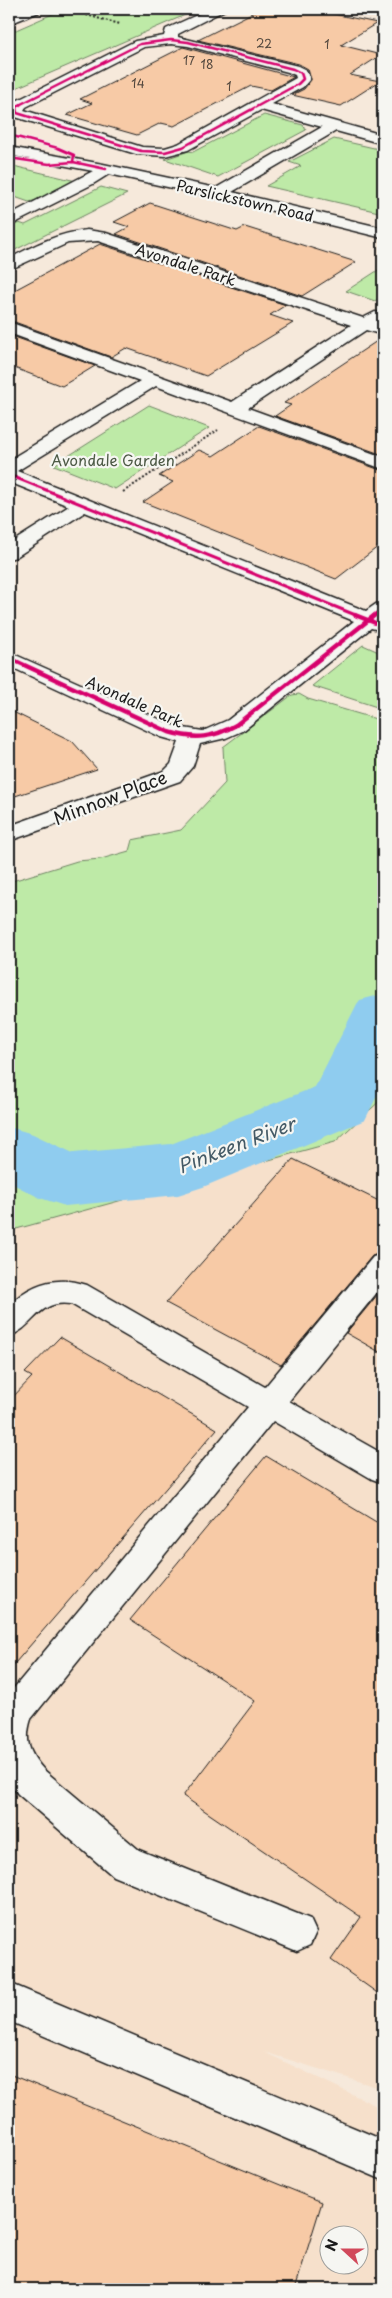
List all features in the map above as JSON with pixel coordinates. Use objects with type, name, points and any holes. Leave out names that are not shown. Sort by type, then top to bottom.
[{"type":"street","points":[[9,20],[34,9]]},
{"type":"street","points":[[171,40],[171,32],[220,9]]},
{"type":"street","points":[[171,40],[216,49],[293,69],[301,73],[303,79],[298,84],[259,105],[176,150],[165,152],[141,150],[17,113],[16,108],[20,104],[140,44],[171,40]]},
{"type":"street","points":[[259,105],[383,140]]},
{"type":"street","points":[[218,193],[333,127]]},
{"type":"street","points":[[9,143],[74,162]]},
{"type":"street","points":[[9,151],[74,162]]},
{"type":"street","name":"Parslickstown Road","points":[[74,162],[218,193],[383,233]]},
{"type":"street","points":[[9,222],[88,181],[106,169]]},
{"type":"street","points":[[18,203],[35,208]]},
{"type":"street","name":"Avondale Park","points":[[9,265],[62,238],[80,234],[100,236],[383,330]]},
{"type":"street","points":[[239,411],[383,312]]},
{"type":"street","points":[[9,327],[383,463]]},
{"type":"street","points":[[9,468],[154,380]]},
{"type":"street","name":"Avondale Park","points":[[9,475],[378,618]]},
{"type":"street","points":[[9,553],[89,507]]},
{"type":"street","name":"Avondale Park","points":[[9,658],[169,732],[191,738],[210,737],[236,725],[378,618]]},
{"type":"street","name":"Minnow Place","points":[[9,834],[172,776],[182,766],[191,738]]},
{"type":"street","points":[[297,1932],[126,1863],[31,1782],[15,1763],[9,1733],[13,1711],[383,1266]]},
{"type":"street","points":[[9,1324],[36,1296],[51,1291],[77,1293],[383,1470]]},
{"type":"street","points":[[9,2002],[383,2160]]},
{"type":"path","points":[[67,10],[124,26]]},
{"type":"path","points":[[89,507],[239,411]]},
{"type":"shaded area","points":[[383,1098],[383,2089],[264,2052],[383,2109],[383,2289],[9,2289],[9,1231],[335,1142]]},
{"type":"green space","points":[[64,9],[199,9],[9,91],[9,33]]},
{"type":"green space","points":[[264,115],[303,125],[306,130],[218,177],[165,159],[189,151],[193,152]]},
{"type":"green space","points":[[334,139],[383,150],[383,213],[266,186],[301,166],[289,162]]},
{"type":"green space","points":[[9,165],[76,181],[29,202],[9,195]]},
{"type":"green space","points":[[101,187],[127,194],[9,253],[9,228],[19,223],[25,225]]},
{"type":"green space","points":[[383,267],[383,295],[375,301],[346,291]]},
{"type":"green space","name":"Avondale Garden","points":[[149,405],[209,428],[115,489],[54,465]]},
{"type":"green space","points":[[363,645],[383,654],[383,709],[312,686]]},
{"type":"green space","points":[[299,694],[308,699],[383,721],[383,1098],[335,1142],[9,1231],[9,882],[77,861],[101,859],[129,851],[132,840],[181,830],[225,783],[223,747],[292,695]]},
{"type":"building","points":[[260,9],[310,9],[377,23],[341,45],[381,55],[350,75],[380,81],[341,106],[292,95],[304,89],[311,80],[308,69],[299,64],[198,40]]},
{"type":"building","points":[[183,47],[294,77],[271,90],[251,86],[174,126],[161,123],[137,135],[67,115],[92,103],[80,99]]},
{"type":"building","points":[[150,203],[237,231],[245,227],[356,262],[302,296],[116,234],[129,227],[114,222]]},
{"type":"building","points":[[100,244],[286,305],[270,315],[293,323],[206,376],[126,348],[111,357],[9,320],[9,293]]},
{"type":"building","points":[[9,335],[95,366],[62,386],[9,366]]},
{"type":"building","points":[[383,337],[383,455],[275,416],[291,405],[284,403]]},
{"type":"building","points":[[259,426],[383,471],[383,543],[336,579],[143,502],[173,482],[159,476],[199,450],[213,456]]},
{"type":"building","points":[[9,710],[72,741],[97,769],[9,798]]},
{"type":"building","points":[[293,1159],[383,1203],[383,1252],[372,1256],[281,1365],[166,1303]]},
{"type":"building","points":[[383,1288],[383,1354],[346,1333]]},
{"type":"building","points":[[60,1337],[217,1429],[9,1670],[9,1401],[32,1377],[25,1373]]},
{"type":"building","points":[[266,1456],[383,1526],[383,1997],[331,1960],[361,1917],[183,1796],[255,1701],[130,1620]]},
{"type":"building","points":[[9,2074],[322,2202],[295,2289],[9,2289]]},
{"type":"waterway","name":"Pinkeen River","points":[[9,1152],[65,1180],[178,1169],[341,1103],[383,1016]]},
{"type":"cycle path","points":[[171,40],[188,42],[293,69],[301,73],[303,79],[298,84],[183,147],[165,152],[141,151],[17,113],[16,108],[21,104],[140,44],[171,40]]},
{"type":"cycle path","points":[[9,135],[58,148],[74,155],[73,162]]},
{"type":"cycle path","points":[[9,158],[49,164],[73,162],[106,169]]},
{"type":"cycle path","points":[[9,475],[383,626]]},
{"type":"cycle path","points":[[9,658],[169,732],[188,737],[203,738],[218,734],[236,725],[383,608]]}]
